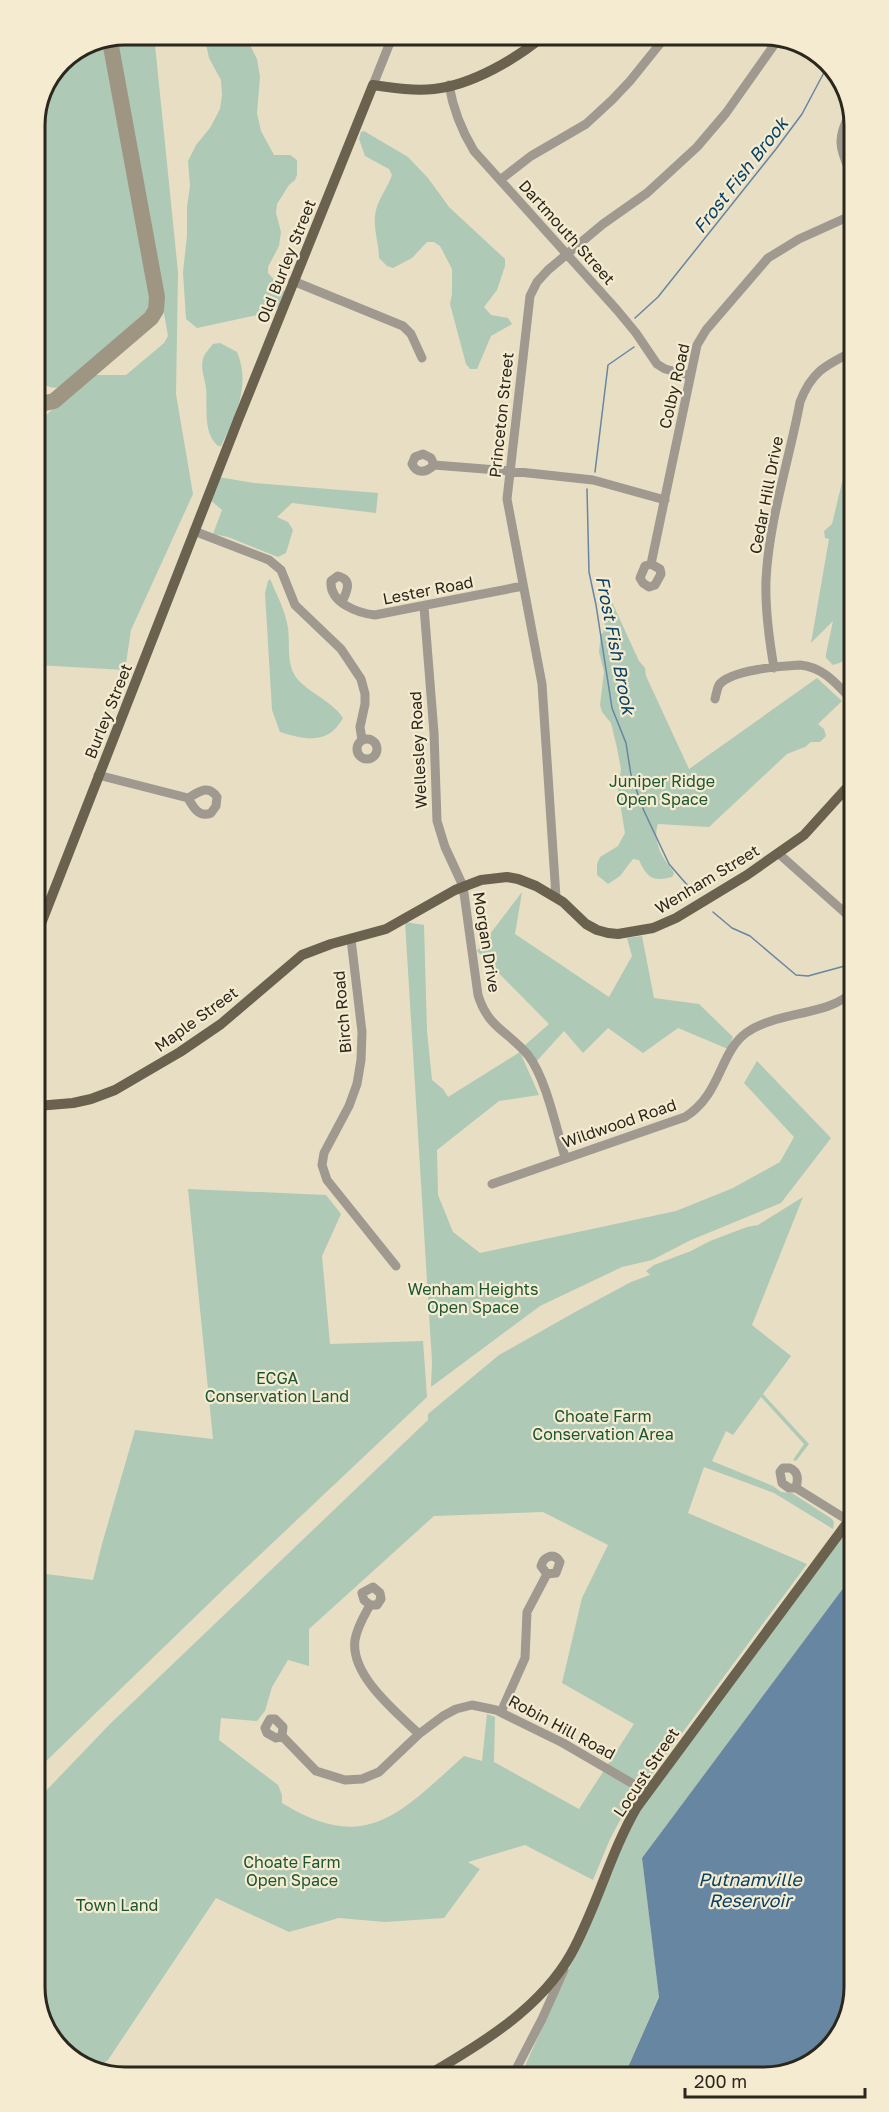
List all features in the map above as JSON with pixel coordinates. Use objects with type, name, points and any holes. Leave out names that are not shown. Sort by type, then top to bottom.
[{"type":"main road","points":[[373,85],[412,90],[437,89],[474,78],[509,61],[531,45]]},
{"type":"main road","name":"Old Burley Street","points":[[207,500],[373,85]]},
{"type":"main road","name":"Burley Street","points":[[45,900],[98,775],[207,500]]},
{"type":"main road","name":"Wenham Street","points":[[397,924],[463,886],[481,880],[507,877],[536,886],[556,897],[597,930],[618,934],[644,930],[676,918],[747,875],[804,835],[844,791]]},
{"type":"main road","name":"Maple Street","points":[[45,1105],[73,1103],[115,1090],[180,1052],[220,1024],[302,955],[397,924]]},
{"type":"main road","name":"Locust Street","points":[[571,1954],[619,1841],[647,1792],[844,1527]]},
{"type":"main road","points":[[442,2067],[477,2046],[512,2020],[553,1980],[571,1954]]},
{"type":"street","name":"Old Burley Street","points":[[373,85],[389,45]]},
{"type":"street","points":[[500,180],[531,156],[586,124],[630,81],[658,45]]},
{"type":"street","name":"Princeton Street","points":[[556,897],[542,684],[507,499],[530,296],[537,282],[567,255],[603,224],[647,193],[698,147],[726,113],[773,46]]},
{"type":"street","name":"Dartmouth Street","points":[[449,85],[452,104],[474,152],[636,333],[657,364],[664,369],[689,375]]},
{"type":"street","points":[[844,126],[840,143],[844,160]]},
{"type":"street","name":"Colby Road","points":[[651,564],[694,352],[706,330],[768,258],[799,239],[844,219]]},
{"type":"street","points":[[293,282],[403,326],[411,334],[422,358]]},
{"type":"street","name":"Cedar Hill Drive","points":[[774,668],[766,621],[766,580],[770,549],[800,402],[809,381],[815,374],[844,356]]},
{"type":"street","points":[[434,465],[593,480],[664,500]]},
{"type":"street","points":[[194,531],[269,560],[281,570],[295,605],[341,649],[361,679],[365,694],[360,727],[362,740]]},
{"type":"street","name":"Lester Road","points":[[342,602],[362,614],[375,615],[523,586]]},
{"type":"street","name":"Wellesley Road","points":[[424,607],[434,733],[437,821],[445,847],[463,886]]},
{"type":"street","points":[[715,699],[718,686],[726,679],[748,672],[800,666],[816,669],[830,678],[844,692]]},
{"type":"street","points":[[98,775],[188,798]]},
{"type":"street","points":[[778,853],[844,912]]},
{"type":"street","name":"Morgan Drive","points":[[463,886],[482,1008],[494,1024],[527,1055],[533,1064],[566,1157]]},
{"type":"street","name":"Birch Road","points":[[351,939],[362,1032],[361,1060],[357,1084],[349,1106],[324,1153],[322,1165],[327,1180],[396,1266]]},
{"type":"street","name":"Wildwood Road","points":[[492,1184],[685,1117],[695,1111],[709,1094],[727,1059],[744,1035],[775,1020],[844,999]]},
{"type":"street","points":[[796,1488],[844,1514]]},
{"type":"street","points":[[501,1712],[525,1658],[527,1612],[547,1574]]},
{"type":"street","points":[[370,1605],[355,1640],[355,1654],[360,1670],[386,1702],[419,1734]]},
{"type":"street","name":"Robin Hill Road","points":[[282,1736],[316,1771],[345,1780],[363,1779],[379,1772],[419,1734],[456,1709],[472,1705],[501,1712],[563,1743],[647,1792]]},
{"type":"street","name":"Locust Street","points":[[517,2067],[571,1954]]},
{"type":"green space","points":[[155,45],[178,272],[176,394],[193,494],[131,630],[125,670],[45,666],[45,415],[92,375],[126,375],[164,343],[168,336],[116,46]]},
{"type":"green space","points":[[206,45],[250,45],[257,59],[260,77],[257,113],[261,131],[274,155],[290,155],[297,160],[297,175],[277,204],[276,213],[281,232],[279,246],[268,267],[268,273],[288,295],[283,307],[197,328],[186,319],[183,272],[190,186],[188,161],[220,109],[222,95],[221,80],[209,58]]},
{"type":"green space","points":[[106,48],[152,303],[149,312],[61,387],[48,387],[45,385],[45,120],[51,94],[68,68],[94,51]]},
{"type":"green space","points":[[364,131],[408,157],[428,178],[449,207],[505,259],[497,290],[484,307],[491,315],[508,318],[512,324],[491,336],[477,369],[470,369],[466,364],[450,304],[452,269],[440,246],[434,242],[427,242],[412,258],[393,268],[387,266],[379,258],[375,216],[379,201],[392,175],[389,169],[365,156],[359,139],[361,132]]},
{"type":"green space","points":[[220,343],[237,352],[243,376],[236,412],[221,446],[218,446],[208,426],[202,366],[207,351],[213,344]]},
{"type":"green space","points":[[844,474],[844,658],[842,662],[833,665],[826,658],[826,654],[833,621],[811,643],[829,539],[825,538],[824,531],[832,524]]},
{"type":"green space","points":[[218,477],[254,483],[378,493],[376,513],[292,503],[277,517],[288,522],[293,530],[286,553],[278,557],[228,537],[213,534],[222,510],[209,499]]},
{"type":"green space","points":[[270,579],[286,617],[290,662],[294,674],[303,685],[332,706],[343,718],[337,727],[323,736],[307,738],[280,732],[272,710],[265,593]]},
{"type":"green space","name":"Juniper Ridge Open Space","points":[[610,598],[639,661],[645,668],[646,676],[689,769],[817,678],[842,701],[818,724],[824,729],[826,736],[820,742],[811,742],[787,754],[709,827],[658,824],[657,842],[662,855],[673,871],[672,877],[655,879],[648,875],[639,860],[633,859],[620,876],[608,884],[597,875],[597,864],[600,857],[618,846],[625,833],[618,791],[621,769],[617,748],[611,723],[602,712],[600,705],[604,672],[599,652]]},
{"type":"green space","points":[[522,892],[515,934],[609,997],[632,956],[627,938],[642,936],[654,998],[699,1004],[733,1037],[728,1049],[678,1028],[643,1053],[608,1028],[583,1053],[564,1031],[536,1062],[524,1046],[549,1024],[477,951]]},
{"type":"green space","name":"Wenham Heights Open Space","points":[[405,922],[424,925],[427,1031],[432,1080],[443,1089],[448,1097],[520,1052],[539,1095],[499,1101],[437,1150],[438,1195],[453,1232],[480,1253],[676,1211],[733,1188],[780,1162],[794,1137],[744,1083],[757,1061],[831,1138],[781,1203],[691,1240],[652,1260],[622,1267],[540,1306],[431,1387],[432,1362]]},
{"type":"green space","name":"ECGA Conservation Land","points":[[188,1189],[326,1195],[341,1214],[322,1256],[330,1344],[423,1341],[427,1397],[45,1762],[45,1574],[93,1580],[135,1430],[213,1439]]},
{"type":"green space","points":[[803,1197],[752,1325],[791,1356],[763,1394],[809,1444],[796,1461],[793,1460],[804,1444],[761,1397],[733,1435],[726,1431],[712,1461],[773,1486],[781,1492],[792,1493],[832,1519],[833,1529],[774,1493],[704,1467],[688,1513],[807,1564],[626,1809],[610,1839],[593,1880],[525,1845],[468,1862],[480,1869],[444,1918],[385,1922],[339,1918],[289,1932],[216,1898],[108,2060],[103,2063],[94,2061],[68,2044],[53,2022],[46,1998],[45,1792],[110,1724],[428,1420],[428,1414],[499,1355],[631,1282],[650,1275],[646,1271],[654,1265],[747,1227],[758,1225]],"holes":[[[543,1512],[608,1545],[582,1598],[562,1683],[634,1724],[579,1809],[494,1762],[495,1717],[487,1714],[482,1761],[464,1756],[402,1809],[382,1820],[361,1826],[338,1826],[312,1818],[282,1803],[278,1785],[219,1740],[221,1718],[257,1721],[265,1711],[272,1687],[288,1660],[309,1666],[309,1629],[434,1516]]]},
{"type":"green space","points":[[844,1536],[844,1587],[642,1858],[659,1996],[628,2067],[525,2067],[611,1874],[625,1834],[648,1794]]},
{"type":"water","name":"Putnamville Reservoir","points":[[844,1587],[844,1987],[840,2013],[821,2044],[790,2063],[764,2067],[628,2067],[659,1997],[642,1858]]},
{"type":"waterway","name":"Frost Fish Brook","points":[[635,318],[658,297],[776,149],[802,114],[824,72]]},
{"type":"waterway","name":"Frost Fish Brook","points":[[595,472],[608,365],[634,347]]},
{"type":"waterway","name":"Frost Fish Brook","points":[[587,489],[589,572],[612,708],[626,743],[631,775],[644,811],[669,864],[695,894]]},
{"type":"waterway","name":"Frost Fish Brook","points":[[713,912],[732,928],[750,936],[796,975],[808,976],[844,966]]},
{"type":"taxiway","points":[[45,403],[54,401],[151,318],[156,310],[157,297],[111,47]]},
{"type":"park label","name":"Choate Farm Conservation Area","points":[[603,1425]]},
{"type":"park label","name":"Choate Farm Open Space","points":[[292,1871]]},
{"type":"park label","name":"Town Land","points":[[117,1905]]}]
